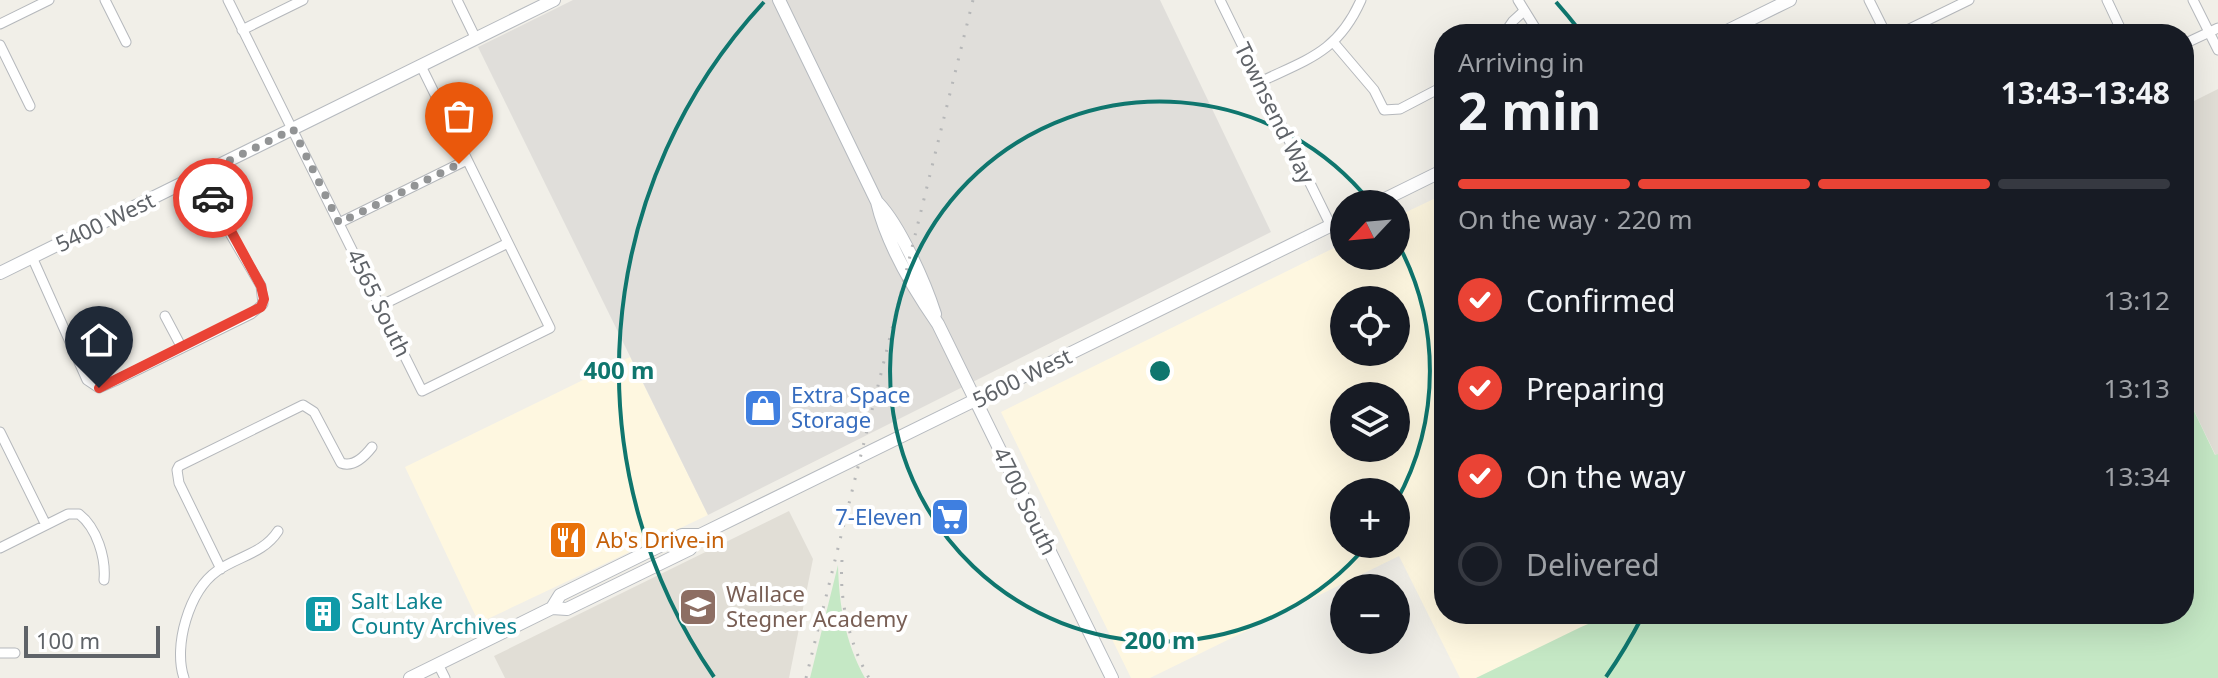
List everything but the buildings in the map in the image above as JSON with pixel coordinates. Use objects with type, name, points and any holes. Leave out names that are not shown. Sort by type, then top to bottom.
[{"type":"main road","name":"5400 West","points":[[0,273],[554,0]]},
{"type":"main road","name":"4700 South","points":[[779,0],[877,202],[889,214],[929,295],[938,324],[1112,678]]},
{"type":"main road","points":[[1741,24],[1790,0]]},
{"type":"main road","points":[[1403,190],[1434,175]]},
{"type":"main road","name":"5600 West","points":[[410,678],[552,608],[567,609],[690,549],[700,535],[1330,226]]},
{"type":"street","points":[[0,24],[49,0]]},
{"type":"street","points":[[105,0],[126,42]]},
{"type":"street","name":"4565 South","points":[[228,0],[422,391],[550,328],[508,243]]},
{"type":"street","points":[[242,30],[303,0]]},
{"type":"street","points":[[457,0],[476,39]]},
{"type":"street","name":"Townsend Way","points":[[1220,0],[1330,224]]},
{"type":"street","points":[[1260,82],[1334,43],[1361,0]]},
{"type":"street","points":[[1518,0],[1532,24]]},
{"type":"street","points":[[1869,0],[1881,24]]},
{"type":"street","points":[[1920,24],[1969,0]]},
{"type":"street","points":[[2107,0],[2118,24]]},
{"type":"street","points":[[2193,0],[2213,30],[2218,50]]},
{"type":"street","points":[[1511,24],[1524,11]]},
{"type":"street","points":[[2194,39],[2213,30]]},
{"type":"street","points":[[1334,43],[1374,90],[1384,110],[1400,109],[1434,91]]},
{"type":"street","points":[[0,45],[30,106]]},
{"type":"street","points":[[380,306],[508,243],[421,66]]},
{"type":"street","points":[[339,223],[467,160]]},
{"type":"street","points":[[32,257],[90,383],[99,388],[182,348],[254,312],[261,307],[264,299],[261,286],[231,235],[202,174]]},
{"type":"street","points":[[165,316],[182,348]]},
{"type":"street","points":[[221,569],[179,483],[177,470],[187,461],[303,405],[314,412],[341,463],[348,465],[358,461],[372,447]]},
{"type":"street","points":[[0,434],[46,525]]},
{"type":"street","points":[[0,548],[72,513],[82,515],[103,555],[104,580]]},
{"type":"street","points":[[184,678],[179,657],[182,634],[199,592],[221,569],[267,545],[278,531]]},
{"type":"street","points":[[0,653],[15,653]]},
{"type":"street","points":[[438,664],[445,678]]},
{"type":"shaded area","points":[[573,0],[1160,0],[1271,232],[708,515],[478,47]]},
{"type":"shaded area","points":[[2218,89],[2216,456],[2194,411],[2194,101]]},
{"type":"shaded area","points":[[1434,199],[1434,624],[1590,624],[1476,678],[1460,678],[1400,558],[1410,558],[1410,478],[1330,478],[1330,558],[1395,558],[1362,574],[1330,574],[1330,590],[1150,678],[1131,678],[1001,412],[1330,250],[1330,270],[1410,270],[1410,210]]},
{"type":"shaded area","points":[[630,357],[708,515],[479,623],[405,467]]},
{"type":"shaded area","name":"Wallace Stegner Academy","points":[[789,511],[813,559],[789,678],[505,678],[494,656]]},
{"type":"green space","points":[[2194,411],[2215,455],[2218,454],[2218,678],[1476,678],[1588,624],[2194,624]]},
{"type":"green space","points":[[838,565],[844,623],[852,651],[865,678],[810,678]]},
{"type":"railway","points":[[806,678],[973,0]]},
{"type":"railway","points":[[842,560],[842,590],[847,621],[869,678]]},
{"type":"way so far","points":[[213,198],[202,174],[293,129],[339,223],[459,164]]},
{"type":"place","name":"Extra Space Storage","points":[[763,408]]},
{"type":"place","name":"7-Eleven","points":[[950,517]]},
{"type":"place","name":"Ab's Drive-in","points":[[568,540]]},
{"type":"place","name":"Wallace Stegner Academy","points":[[698,607]]},
{"type":"place","name":"Salt Lake County Archives","points":[[323,614]]},
{"type":"route","points":[[99,388],[251,314],[263,304],[261,286],[213,198]]}]
